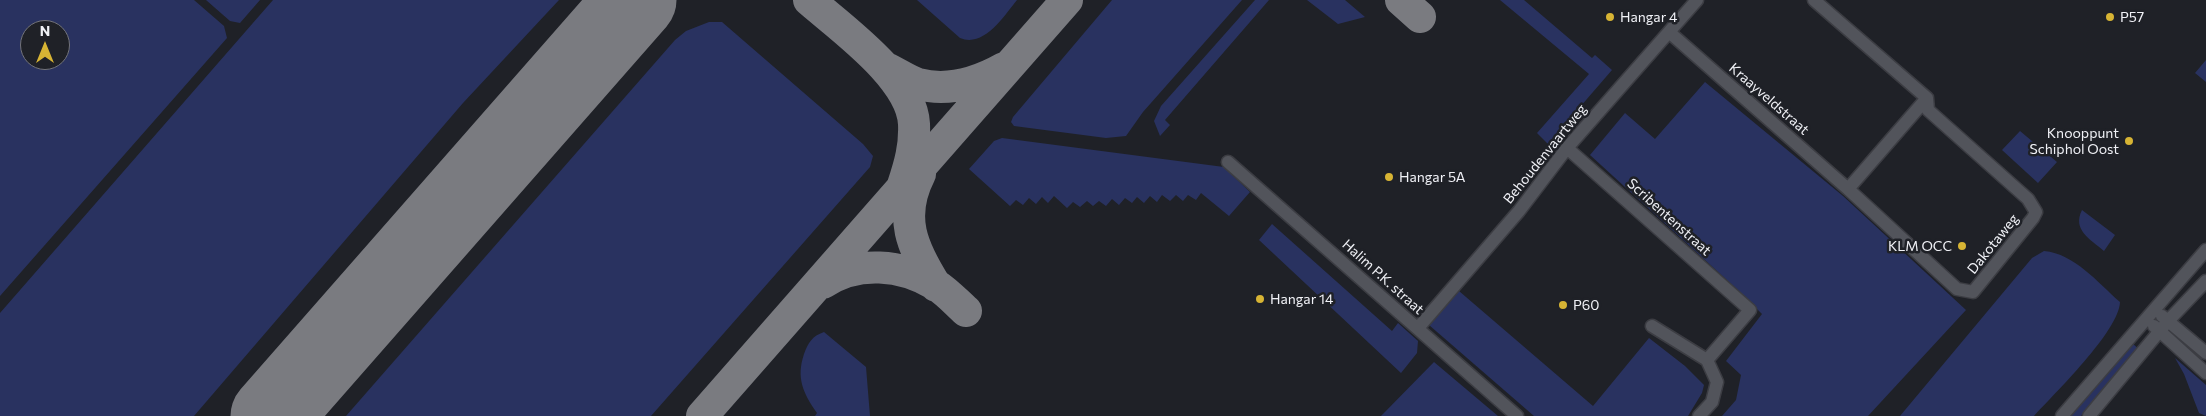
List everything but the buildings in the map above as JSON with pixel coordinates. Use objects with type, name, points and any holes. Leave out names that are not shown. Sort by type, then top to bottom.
[{"type":"street","name":"Behoudenvaartweg","points":[[1418,328],[1520,211],[1567,148],[1697,0]]},
{"type":"street","points":[[1814,0],[1927,98],[1848,189]]},
{"type":"street","name":"Kraayveldstraat","points":[[1669,32],[1848,189]]},
{"type":"street","name":"Dakotaweg","points":[[1848,189],[1957,289],[1973,292],[2036,212],[2028,199],[1928,110],[1927,98]]},
{"type":"street","name":"Scribentenstraat","points":[[1567,148],[1750,310],[1707,360]]},
{"type":"street","name":"Halim P.K. straat","points":[[1228,162],[1517,416]]},
{"type":"street","points":[[2062,416],[2150,314],[2205,254]]},
{"type":"street","points":[[2088,416],[2144,352],[2168,321],[2206,281]]},
{"type":"street","points":[[2183,333],[2182,318],[2186,304]]},
{"type":"street","points":[[2150,314],[2168,321],[2206,353]]},
{"type":"street","points":[[2150,314],[2159,332],[2206,373]]},
{"type":"street","points":[[1652,326],[1707,360],[1717,382],[1712,402],[1699,416]]},
{"type":"street","points":[[2144,352],[2173,344]]},
{"type":"shaded area","points":[[0,0],[194,0],[224,26],[227,38],[0,296]]},
{"type":"shaded area","points":[[206,0],[260,0],[240,23],[230,21]]},
{"type":"shaded area","points":[[273,0],[559,0],[463,103],[194,416],[0,416],[0,313]]},
{"type":"shaded area","points":[[917,0],[1017,0],[993,29],[977,39],[969,40],[960,38]]},
{"type":"shaded area","points":[[1112,0],[1242,0],[1143,112],[1126,136],[1106,138],[1014,126],[1011,122],[1013,117]]},
{"type":"shaded area","points":[[1255,0],[1269,0],[1165,120],[1170,125],[1160,136],[1154,121],[1161,106]]},
{"type":"shaded area","points":[[1307,0],[1345,0],[1365,17],[1338,24]]},
{"type":"shaded area","points":[[1500,0],[1524,0],[1592,58],[1595,55],[1612,70],[1548,144],[1537,133],[1589,74]]},
{"type":"shaded area","points":[[709,22],[722,22],[863,144],[873,156],[870,167],[651,416],[346,416],[675,40],[686,31]]},
{"type":"shaded area","points":[[2206,60],[2206,82],[2195,73]]},
{"type":"shaded area","points":[[1705,82],[1843,196],[1966,310],[1868,416],[1722,416],[1736,400],[1741,375],[1726,361],[1762,314],[1590,155],[1625,113],[1655,139]]},
{"type":"shaded area","points":[[2020,131],[2057,162],[2038,183],[2002,150]]},
{"type":"shaded area","points":[[1002,138],[1224,167],[1250,192],[1229,216],[1201,193],[1196,200],[1188,195],[1183,201],[1176,195],[1170,201],[1162,195],[1157,202],[1150,196],[1144,203],[1137,197],[1132,203],[1125,198],[1119,205],[1112,199],[1106,206],[1099,201],[1093,206],[1087,201],[1080,207],[1073,202],[1067,208],[1054,196],[1048,203],[1042,197],[1036,204],[1029,198],[1023,205],[1016,200],[1010,206],[969,169],[994,141]]},
{"type":"shaded area","points":[[2082,210],[2115,235],[2104,251],[2088,238],[2081,229],[2079,223]]},
{"type":"shaded area","points":[[1272,224],[1392,331],[1398,323],[1418,341],[1417,353],[1401,373],[1259,240]]},
{"type":"shaded area","points":[[2044,251],[2066,257],[2076,263],[2120,302],[2117,314],[2098,345],[2034,416],[1900,416],[2032,258]]},
{"type":"shaded area","points":[[1459,291],[1593,406],[1649,338],[1685,366],[1704,385],[1702,393],[1688,416],[1534,416],[1429,325]]},
{"type":"shaded area","points":[[824,332],[866,367],[870,416],[815,416],[817,413],[802,385],[801,371],[804,354],[809,343],[813,338]]},
{"type":"shaded area","points":[[2133,344],[2139,349],[2081,416],[2069,416]]},
{"type":"shaded area","points":[[2175,358],[2206,385],[2206,416],[2199,413],[2184,374]]},
{"type":"shaded area","points":[[1434,362],[1498,416],[1381,416]]},
{"type":"taxiway","points":[[809,0],[873,55],[901,89],[910,107],[914,124],[913,147],[903,185]]},
{"type":"taxiway","points":[[702,416],[1067,0]]},
{"type":"taxiway","points":[[1401,0],[1420,17]]},
{"type":"taxiway","points":[[886,68],[918,84],[941,87],[963,84],[984,78],[1004,68]]},
{"type":"taxiway","points":[[920,174],[913,190],[909,218],[911,232],[920,259],[936,286]]},
{"type":"taxiway","points":[[823,283],[836,276],[865,268],[894,269],[923,278],[936,285],[966,311]]},
{"type":"runway","points":[[271,416],[636,0]]},
{"type":"place","name":"Hangar 4","points":[[1610,17]]},
{"type":"place","name":"P57","points":[[2110,17]]},
{"type":"place","name":"Knooppunt Schiphol Oost","points":[[2129,141]]},
{"type":"place","name":"Hangar 5A","points":[[1389,177]]},
{"type":"place","name":"KLM OCC","points":[[1962,246]]},
{"type":"place","name":"Hangar 14","points":[[1260,299]]},
{"type":"place","name":"P60","points":[[1563,305]]}]
